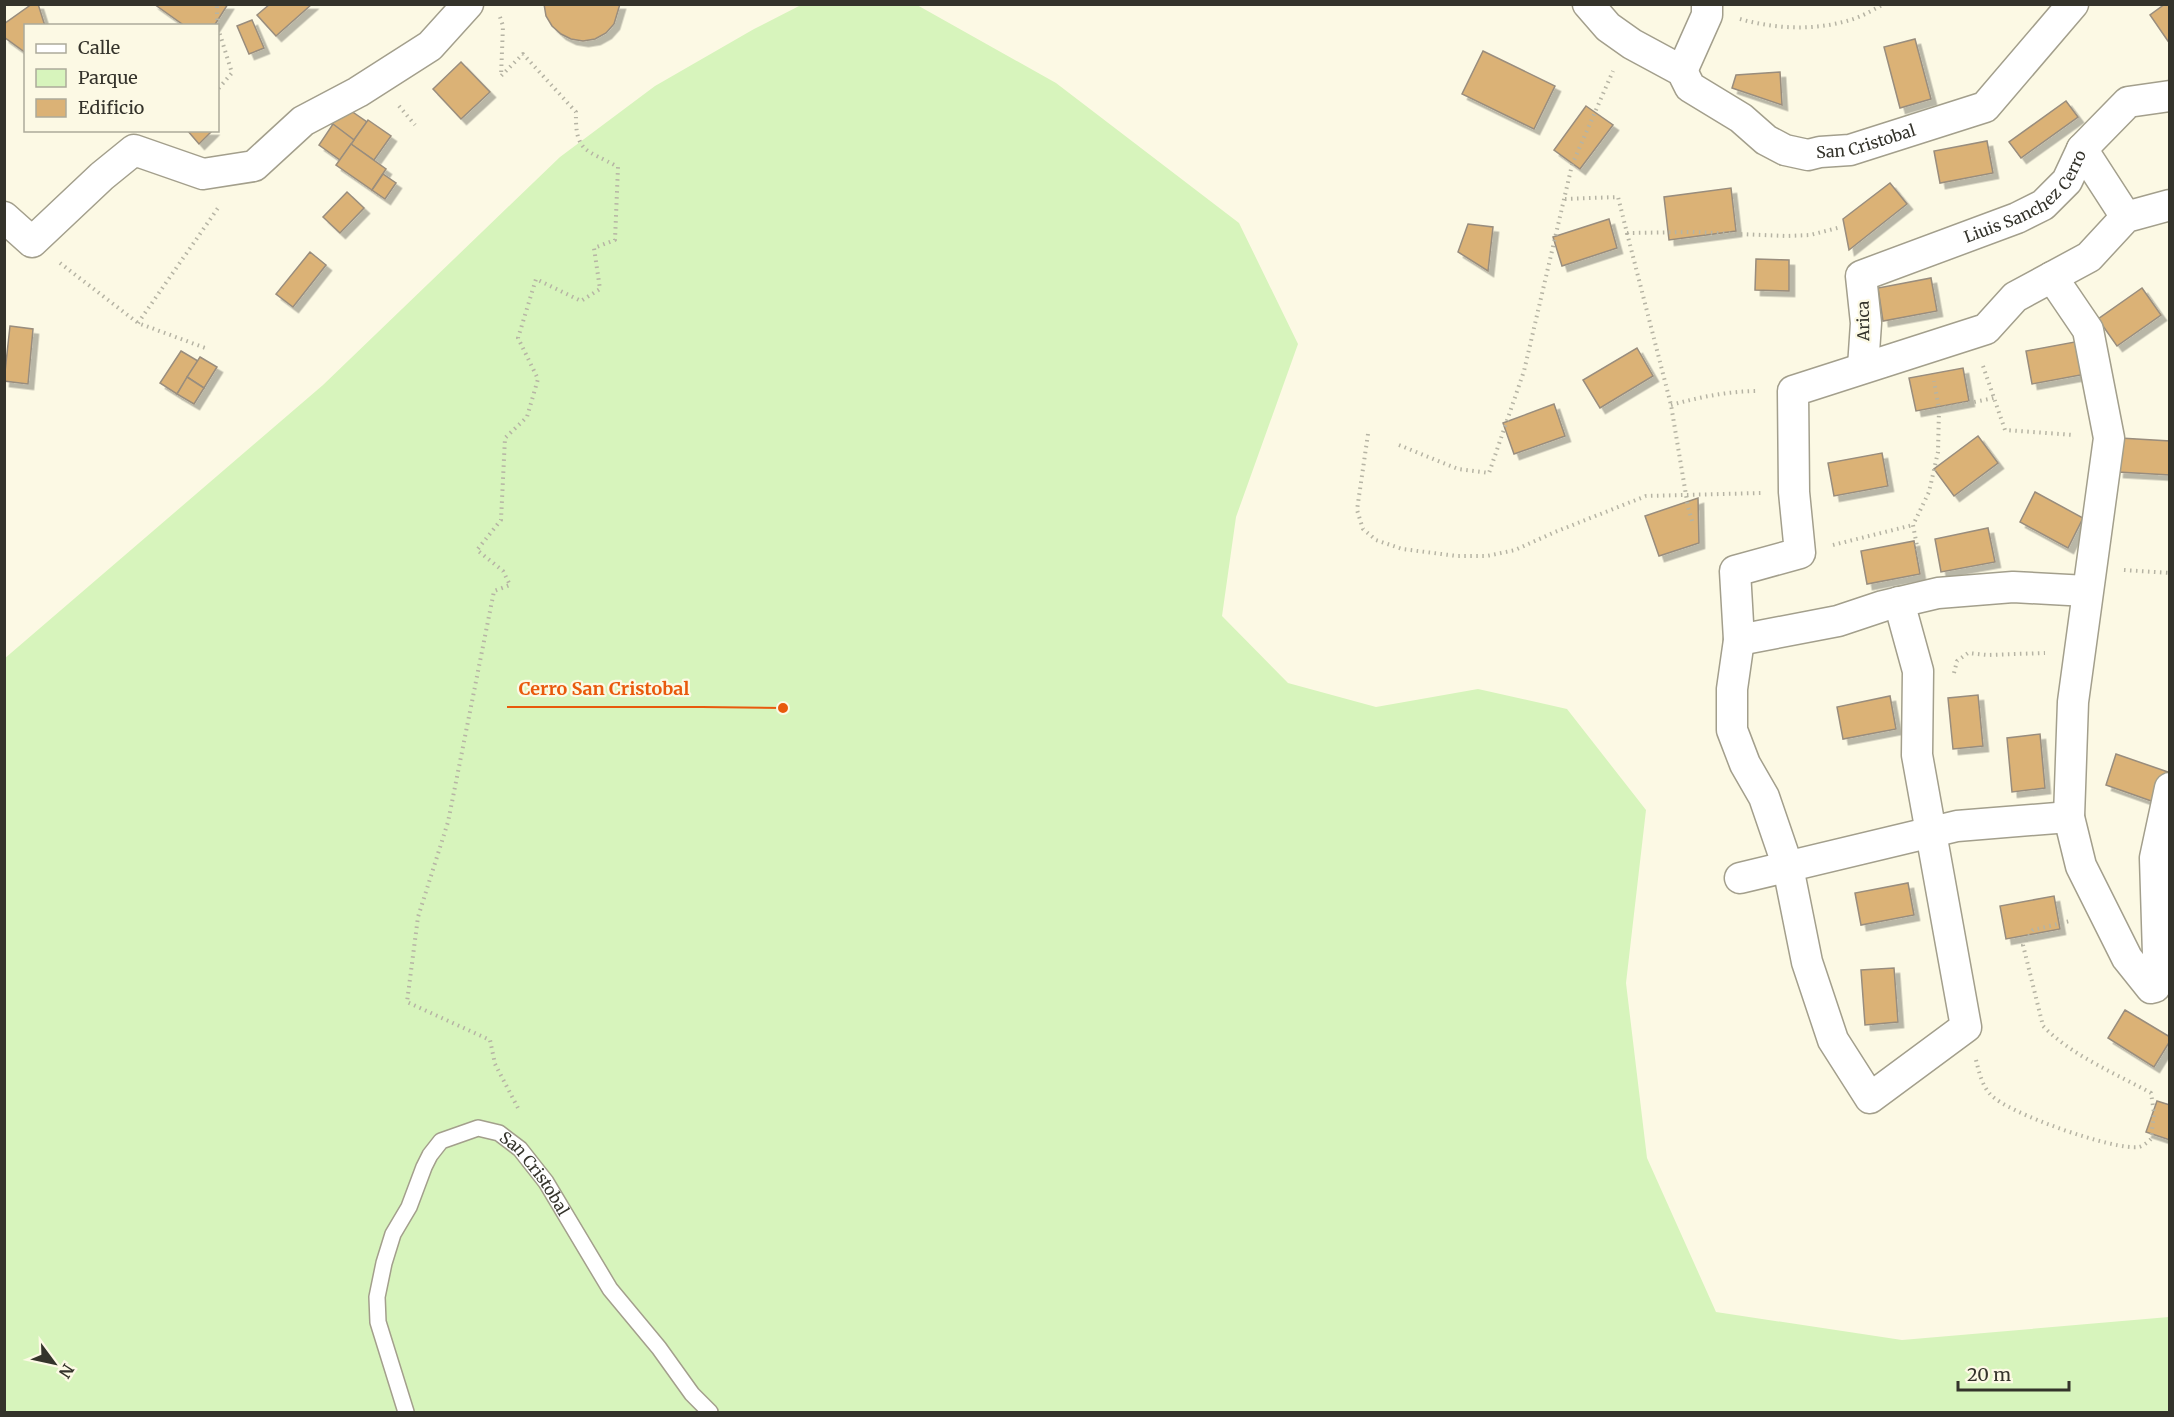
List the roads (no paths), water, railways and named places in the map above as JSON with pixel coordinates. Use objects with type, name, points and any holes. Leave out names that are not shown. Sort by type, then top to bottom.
[{"type":"street","points":[[4,217],[32,242],[102,176],[134,150],[203,174],[254,166],[303,121],[358,92],[430,46],[468,4]]},
{"type":"street","name":"San Cristobal","points":[[1588,4],[1608,27],[1626,40],[1682,71],[1690,87],[1741,118],[1766,140],[1785,150],[1808,156],[1820,152],[1850,150],[1985,107],[2073,4]]},
{"type":"street","points":[[1682,71],[1707,15],[1707,7]]},
{"type":"street","name":"Liuis Sanchez Cerro","points":[[1861,276],[2017,218],[2043,205],[2067,181],[2082,149],[2128,102],[2169,96]]},
{"type":"street","points":[[2082,149],[2126,217]]},
{"type":"street","points":[[1913,599],[1918,671],[1917,755],[1966,1028],[1870,1098],[1833,1040],[1807,962],[1788,867],[1764,797],[1745,764],[1731,730],[1732,689],[1739,640],[1735,571],[1800,553],[1794,492],[1792,391],[1986,329],[2015,297],[2089,257],[2126,217],[2169,205]]},
{"type":"street","name":"Arica","points":[[1861,276],[1866,323],[1863,367]]},
{"type":"street","points":[[2052,277],[2088,330],[2109,438],[2073,702],[2069,817],[2081,866],[2127,958],[2151,988],[2155,987],[2164,958],[2155,858],[2169,788]]},
{"type":"street","points":[[1739,640],[1838,621],[1913,599],[2089,580]]},
{"type":"street","points":[[1740,878],[1957,826],[2069,817]]},
{"type":"lane","name":"San Cristobal","points":[[406,1413],[378,1322],[377,1297],[384,1263],[393,1234],[409,1207],[430,1155],[441,1141],[478,1128],[499,1133],[520,1149],[546,1182],[610,1289],[659,1348],[692,1394],[710,1413]]},
{"type":"place","name":"Cerro San Cristobal","points":[[783,708]]}]
